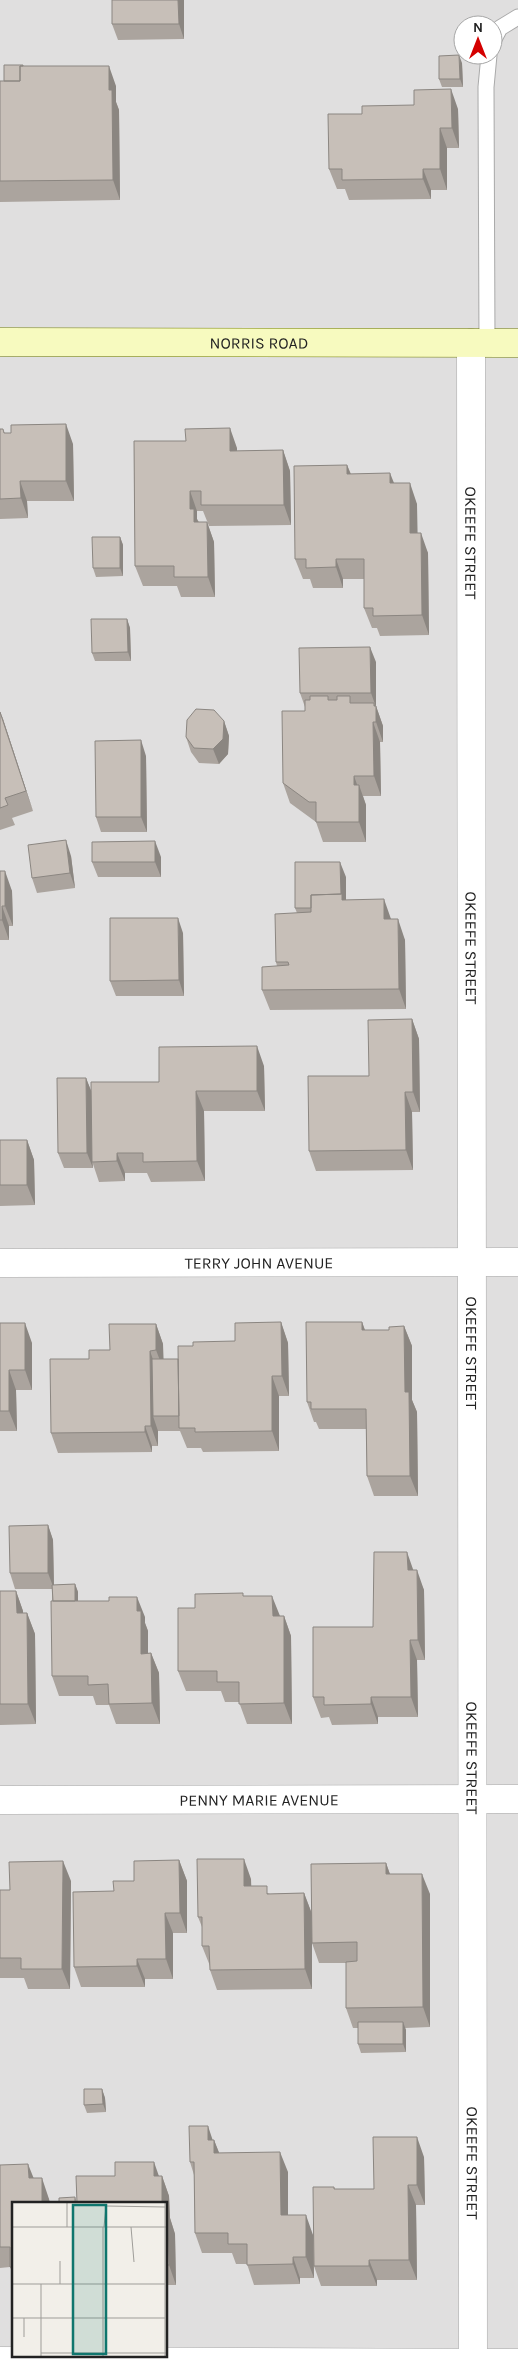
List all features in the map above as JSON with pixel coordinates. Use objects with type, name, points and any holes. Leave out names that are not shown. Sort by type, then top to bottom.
[{"type":"street","name":"NORRIS ROAD","points":[[0,342],[518,343]]},
{"type":"street","name":"OKEEFE STREET","points":[[473,2366],[472,1262],[479,343]]},
{"type":"street","name":"TERRY JOHN AVENUE","points":[[0,1263],[518,1262]]},
{"type":"street","name":"PENNY MARIE AVENUE","points":[[0,1800],[518,1799]]},
{"type":"street","points":[[0,2361],[473,2366],[518,2363]]},
{"type":"lane","points":[[503,26],[518,17]]},
{"type":"lane","points":[[479,343],[486,97],[489,65]]},
{"type":"shaded area","points":[[0,0],[518,0],[518,2369],[0,2369]]},
{"type":"building","points":[[112,0],[178,0],[179,24],[112,24]]},
{"type":"building","points":[[453,55],[453,65],[459,65],[460,79],[439,79],[439,56]]},
{"type":"building","points":[[4,65],[23,65],[20,66],[20,81],[4,81]]},
{"type":"building","points":[[20,66],[109,66],[109,90],[112,90],[113,180],[0,181],[0,81],[20,81]]},
{"type":"building","points":[[451,89],[452,128],[440,128],[440,169],[423,169],[423,179],[342,180],[342,169],[329,169],[328,114],[362,114],[362,106],[414,105],[414,90]]},
{"type":"building","points":[[66,424],[66,481],[20,481],[21,498],[0,499],[0,429],[3,429],[4,433],[11,433],[11,425]]},
{"type":"building","points":[[230,428],[230,451],[283,450],[284,505],[201,505],[201,491],[190,491],[190,509],[194,509],[194,522],[207,522],[208,577],[174,577],[174,566],[135,566],[134,441],[186,441],[185,429]]},
{"type":"building","points":[[347,465],[347,474],[390,473],[390,483],[410,483],[410,533],[421,533],[422,615],[373,616],[373,608],[364,608],[364,559],[336,559],[336,567],[306,568],[306,559],[295,559],[294,466]]},
{"type":"building","points":[[92,537],[120,537],[120,568],[93,568]]},
{"type":"building","points":[[91,619],[127,619],[128,652],[92,653]]},
{"type":"building","points":[[370,647],[371,693],[300,693],[299,648]]},
{"type":"building","points":[[310,696],[328,696],[328,700],[337,700],[337,696],[350,696],[350,703],[374,703],[374,706],[376,706],[376,722],[373,722],[374,776],[354,776],[354,785],[359,785],[359,822],[316,822],[316,802],[309,802],[283,783],[282,711],[305,711],[305,700],[310,700]]},
{"type":"building","points":[[196,709],[214,710],[224,721],[223,739],[213,749],[194,748],[186,737],[187,720]]},
{"type":"building","points":[[0,712],[26,791],[5,798],[8,805],[0,808]]},
{"type":"building","points":[[141,740],[141,817],[96,817],[95,741]]},
{"type":"building","points":[[66,840],[70,873],[32,878],[28,845]]},
{"type":"building","points":[[155,841],[155,862],[92,862],[92,842]]},
{"type":"building","points":[[295,862],[340,862],[341,894],[311,895],[311,908],[295,908]]},
{"type":"building","points":[[0,871],[5,871],[5,906],[2,906],[2,920],[0,920]]},
{"type":"building","points":[[342,894],[342,900],[384,899],[384,919],[398,919],[399,989],[262,990],[262,967],[289,965],[288,962],[276,962],[275,914],[311,912],[311,895]]},
{"type":"building","points":[[110,918],[178,918],[179,980],[110,981]]},
{"type":"building","points":[[412,1019],[413,1092],[405,1092],[406,1150],[309,1151],[308,1076],[369,1076],[368,1020]]},
{"type":"building","points":[[257,1046],[257,1091],[196,1091],[197,1161],[143,1162],[143,1153],[117,1153],[117,1161],[92,1162],[91,1082],[159,1082],[159,1047]]},
{"type":"building","points":[[57,1078],[86,1078],[87,1153],[58,1153]]},
{"type":"building","points":[[0,1140],[27,1140],[27,1185],[0,1185]]},
{"type":"building","points":[[281,1322],[282,1376],[272,1376],[272,1431],[195,1432],[195,1428],[179,1428],[178,1346],[193,1346],[193,1342],[235,1341],[235,1323]]},
{"type":"building","points":[[306,1322],[362,1322],[362,1330],[389,1330],[389,1327],[404,1326],[405,1392],[409,1392],[410,1476],[367,1476],[366,1409],[311,1409],[311,1402],[307,1402]]},
{"type":"building","points":[[0,1323],[25,1323],[25,1370],[9,1370],[9,1411],[0,1411]]},
{"type":"building","points":[[109,1324],[156,1324],[156,1350],[150,1351],[151,1426],[145,1426],[145,1432],[51,1433],[50,1359],[89,1359],[89,1350],[110,1350]]},
{"type":"building","points":[[152,1359],[178,1359],[179,1416],[153,1416]]},
{"type":"building","points":[[48,1525],[48,1573],[10,1573],[9,1526]]},
{"type":"building","points":[[374,1552],[407,1552],[408,1570],[417,1570],[418,1640],[410,1640],[411,1697],[371,1697],[371,1704],[324,1705],[324,1697],[313,1697],[313,1627],[373,1627]]},
{"type":"building","points":[[75,1584],[75,1601],[53,1601],[52,1585]]},
{"type":"building","points":[[0,1591],[16,1591],[17,1613],[27,1613],[28,1704],[0,1704]]},
{"type":"building","points":[[243,1593],[243,1596],[272,1596],[273,1616],[284,1616],[284,1703],[239,1704],[239,1682],[217,1682],[217,1671],[178,1671],[178,1608],[195,1608],[195,1594]]},
{"type":"building","points":[[109,1597],[137,1597],[137,1611],[141,1611],[141,1654],[151,1653],[152,1703],[109,1704],[108,1684],[88,1685],[88,1676],[52,1676],[51,1601],[109,1601]]},
{"type":"building","points":[[197,1859],[244,1859],[244,1886],[267,1886],[267,1894],[304,1893],[305,1969],[210,1970],[209,1946],[202,1946],[202,1917],[198,1917]]},
{"type":"building","points":[[179,1860],[180,1913],[165,1913],[166,1959],[137,1959],[137,1966],[74,1967],[73,1892],[114,1891],[113,1881],[134,1881],[134,1861]]},
{"type":"building","points":[[63,1861],[62,1969],[21,1969],[21,1958],[0,1958],[0,1890],[10,1890],[9,1862]]},
{"type":"building","points":[[386,1863],[386,1874],[422,1874],[423,2007],[346,2008],[346,1962],[357,1961],[357,1942],[312,1943],[311,1864]]},
{"type":"building","points":[[358,2022],[403,2022],[403,2044],[358,2044]]},
{"type":"building","points":[[84,2089],[102,2089],[103,2104],[84,2105]]},
{"type":"building","points":[[189,2126],[208,2126],[208,2140],[214,2140],[214,2153],[280,2152],[281,2215],[306,2215],[306,2257],[293,2257],[293,2264],[247,2265],[247,2244],[228,2244],[228,2233],[195,2233],[194,2162],[190,2162]]},
{"type":"building","points":[[373,2137],[417,2137],[417,2185],[408,2185],[409,2260],[369,2260],[369,2266],[314,2266],[313,2187],[374,2189]]},
{"type":"building","points":[[115,2162],[154,2162],[154,2176],[162,2176],[162,2202],[77,2202],[76,2176],[115,2176]]},
{"type":"building","points":[[28,2164],[29,2178],[42,2178],[42,2202],[12,2202],[12,2267],[10,2267],[10,2247],[0,2247],[0,2165]]},
{"type":"building","points":[[75,2197],[75,2202],[59,2202],[59,2198]]},
{"type":"building","points":[[168,2214],[169,2265],[168,2265]]}]
